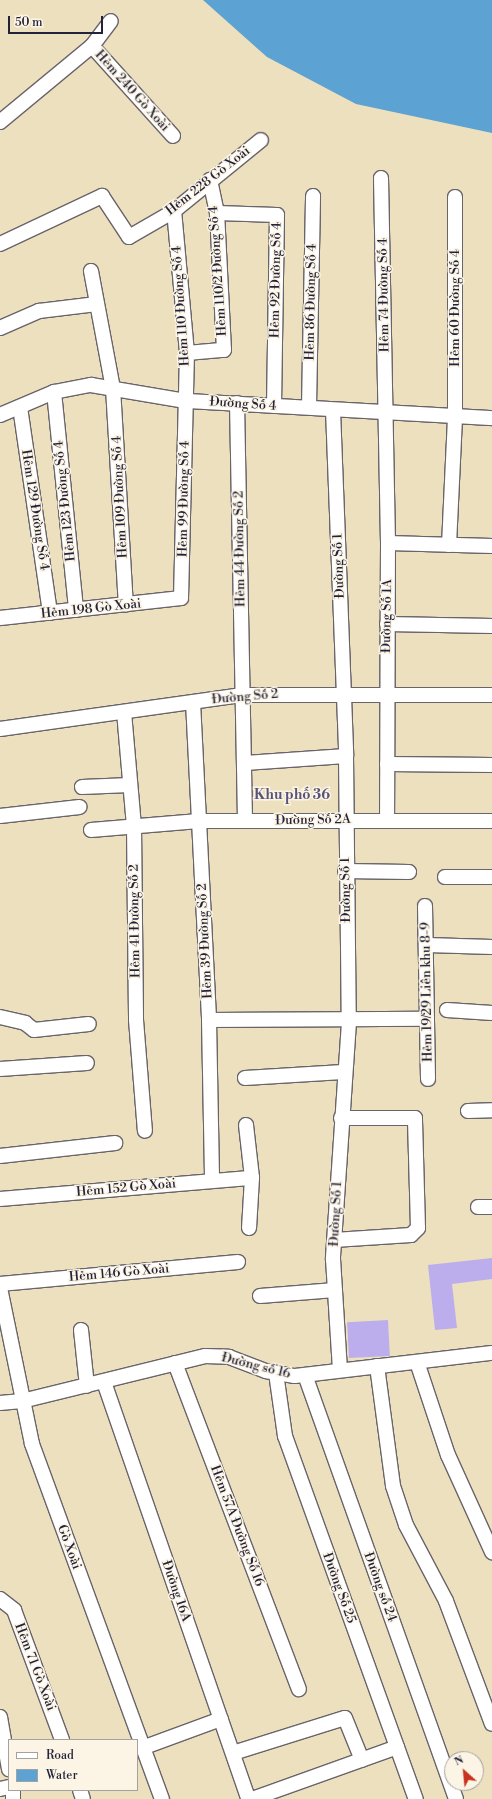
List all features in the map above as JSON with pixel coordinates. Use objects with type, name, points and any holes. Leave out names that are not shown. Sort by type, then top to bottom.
[{"type":"street","name":"Hẻm 240 Gò Xoài","points":[[0,122],[92,46],[111,21]]},
{"type":"street","name":"Hẻm 240 Gò Xoài","points":[[92,46],[173,136]]},
{"type":"street","name":"Hẻm 228 Gò Xoài","points":[[0,244],[102,196],[129,237],[174,211],[210,180],[261,140]]},
{"type":"street","name":"Hẻm 74 Đường Số 4","points":[[381,178],[386,412]]},
{"type":"street","name":"Hẻm 110/2 Đường Số 4","points":[[187,354],[224,350],[217,213],[210,180]]},
{"type":"street","name":"Hẻm 86 Đường Số 4","points":[[309,408],[313,196]]},
{"type":"street","name":"Hẻm 60 Đường Số 4","points":[[449,545],[455,418],[455,197]]},
{"type":"street","name":"Hẻm 110 Đường Số 4","points":[[174,211],[187,354],[186,401]]},
{"type":"street","name":"Hẻm 92 Đường Số 4","points":[[217,213],[277,215],[274,406]]},
{"type":"street","name":"Hẻm 109 Đường Số 4","points":[[91,271],[114,388],[126,606]]},
{"type":"street","points":[[0,328],[39,310],[97,304]]},
{"type":"street","name":"Đường Số 4","points":[[0,416],[54,392],[91,385],[186,401],[386,412],[455,418],[492,418]]},
{"type":"street","name":"Hẻm 123 Đường Số 4","points":[[54,392],[76,610]]},
{"type":"street","name":"Hẻm 99 Đường Số 4","points":[[182,598],[186,401]]},
{"type":"street","name":"Hẻm 44 Đường Số 2","points":[[237,403],[245,821]]},
{"type":"street","name":"Hẻm 129 Đường Số 4","points":[[20,407],[50,613]]},
{"type":"street","name":"Đường Số 1","points":[[333,410],[346,756],[345,871],[349,1022],[343,1072],[334,1240],[335,1290],[340,1370]]},
{"type":"street","name":"Đường Số 1A","points":[[386,412],[388,543],[385,692],[387,819]]},
{"type":"street","points":[[388,543],[492,546]]},
{"type":"street","name":"Hẻm 198 Gò Xoài","points":[[0,618],[126,606],[182,598]]},
{"type":"street","points":[[387,624],[492,626]]},
{"type":"street","name":"Đường Số 2","points":[[0,729],[243,695],[385,692],[492,695]]},
{"type":"street","name":"Hẻm 39 Đường Số 2","points":[[193,702],[210,1020],[212,1180]]},
{"type":"street","name":"Hẻm 41 Đường Số 2","points":[[124,712],[134,826],[136,1020],[145,1131]]},
{"type":"street","points":[[245,763],[346,756]]},
{"type":"street","points":[[387,764],[492,765]]},
{"type":"street","points":[[82,788],[130,785]]},
{"type":"street","points":[[0,816],[79,807]]},
{"type":"street","name":"Đường Số 2A","points":[[91,830],[199,821],[387,819],[492,821]]},
{"type":"street","points":[[345,871],[408,872]]},
{"type":"street","points":[[444,877],[492,877]]},
{"type":"street","name":"Hẻm 19/29 Liên khu 8-9","points":[[425,906],[427,945],[428,1079]]},
{"type":"street","points":[[427,945],[492,948]]},
{"type":"street","points":[[447,1010],[492,1013]]},
{"type":"street","points":[[0,1017],[25,1022],[34,1030],[89,1024]]},
{"type":"street","points":[[210,1020],[349,1022],[427,1019]]},
{"type":"street","points":[[0,1070],[87,1063]]},
{"type":"street","points":[[245,1078],[343,1072]]},
{"type":"street","points":[[468,1111],[492,1110]]},
{"type":"street","points":[[334,1240],[411,1235],[418,1228],[415,1118],[341,1118]]},
{"type":"street","points":[[246,1125],[252,1178],[249,1228]]},
{"type":"street","points":[[0,1156],[115,1143]]},
{"type":"street","name":"Hẻm 152 Gò Xoài","points":[[0,1199],[212,1180],[252,1178]]},
{"type":"street","name":"Hẻm 146 Gò Xoài","points":[[0,1284],[238,1262]]},
{"type":"street","name":"Gò Xoài","points":[[0,1288],[22,1401],[42,1475],[162,1799]]},
{"type":"street","points":[[260,1296],[335,1290]]},
{"type":"street","points":[[81,1330],[87,1386]]},
{"type":"street","name":"Đường số 16","points":[[0,1403],[22,1401],[104,1382],[175,1363],[219,1356],[276,1373],[305,1375],[492,1352]]},
{"type":"street","points":[[417,1362],[448,1455],[492,1552]]},
{"type":"street","name":"Hẻm 57A Đường Số 16","points":[[175,1363],[299,1689]]},
{"type":"street","points":[[377,1366],[393,1486],[406,1525],[446,1601],[492,1724]]},
{"type":"street","name":"Đường Số 25","points":[[276,1373],[285,1436],[416,1799]]},
{"type":"street","name":"Đường số 24","points":[[305,1375],[456,1799]]},
{"type":"street","name":"Đường 16A","points":[[104,1382],[248,1799]]},
{"type":"street","name":"Hẻm 71 Gò Xoài","points":[[0,1599],[14,1610],[62,1739]]},
{"type":"street","points":[[0,1717],[2,1742],[8,1765]]},
{"type":"street","points":[[233,1753],[345,1718],[362,1760]]},
{"type":"street","points":[[142,1748],[221,1720]]},
{"type":"street","points":[[252,1799],[397,1747]]},
{"type":"water","points":[[203,0],[492,0],[492,133],[356,104],[267,57]]},
{"type":"building","points":[[492,1258],[492,1279],[452,1284],[457,1328],[435,1330],[428,1265]]},
{"type":"building","points":[[388,1320],[390,1356],[349,1358],[347,1322]]},
{"type":"district","name":"Khu phố 36","points":[[292,795]]}]
